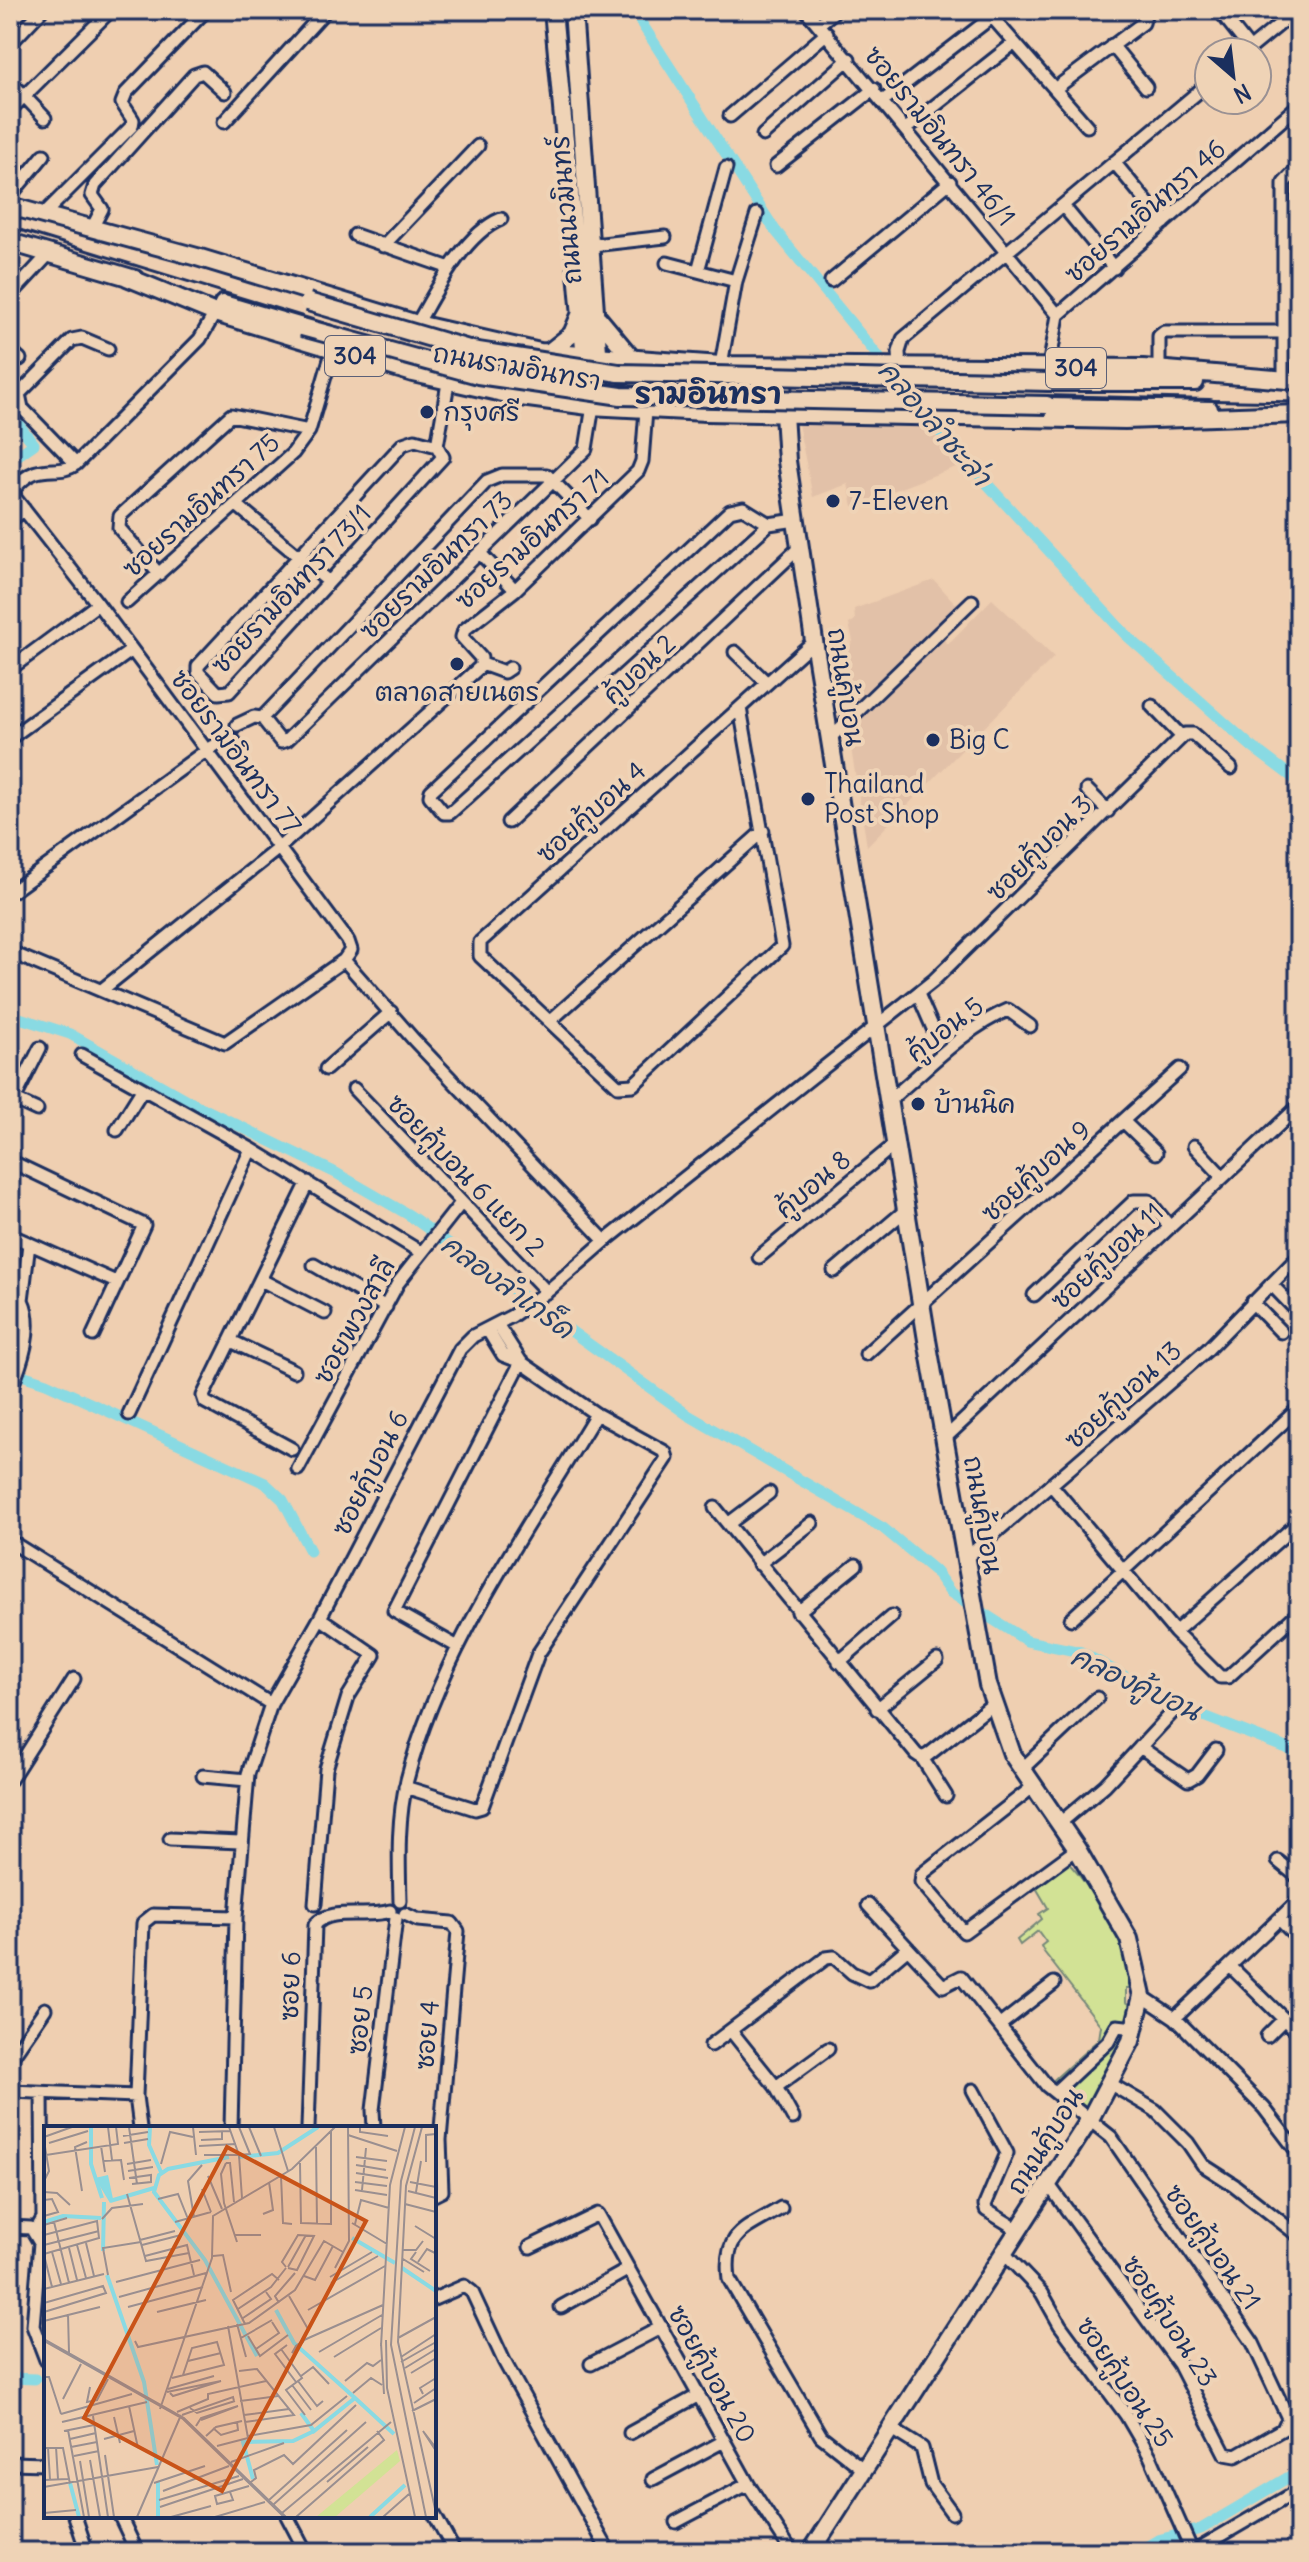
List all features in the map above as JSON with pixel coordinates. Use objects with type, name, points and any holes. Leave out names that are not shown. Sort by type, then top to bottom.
[{"type":"main road","name":"ถนนนวมินทร์","points":[[553,10],[590,315],[595,406]]},
{"type":"main road","name":"ถนนนวมินทร์","points":[[573,10],[593,245],[590,315]]},
{"type":"main road","name":"ถนนรามอินทรา","points":[[10,206],[197,257],[417,324],[544,353],[721,365],[1292,381]]},
{"type":"main road","name":"ถนนรามอินทรา","points":[[130,241],[308,302],[472,350],[606,371],[677,377],[1049,375],[1159,370],[1257,380]]},
{"type":"main road","name":"ถนนรามอินทรา","points":[[10,242],[446,368],[621,396],[1299,413]]},
{"type":"main road","name":"ถนนรามอินทรา","points":[[127,277],[215,313],[448,383],[521,397],[595,406],[783,414],[1172,420],[1299,413]]},
{"type":"main road","points":[[521,397],[543,382],[546,366],[544,353],[572,334],[590,315],[634,361]]},
{"type":"main road","points":[[652,410],[640,384],[643,375],[661,361]]},
{"type":"main road","points":[[689,363],[715,384],[775,389],[782,395]]},
{"type":"main road","name":"ถนนคู้บอน","points":[[781,366],[783,414],[814,641],[921,1306],[993,1704],[1021,1770],[1077,1849],[1129,1939],[1142,1996],[1134,2028],[1090,2119],[1049,2185],[1002,2251],[811,2552]]},
{"type":"main road","points":[[848,414],[839,407],[836,392],[858,368]]},
{"type":"street","points":[[10,44],[42,10]]},
{"type":"street","points":[[10,110],[111,10]]},
{"type":"street","points":[[42,216],[132,126],[133,120],[122,103],[126,93],[206,10]]},
{"type":"street","points":[[224,122],[326,10]]},
{"type":"street","name":"ซอยรามอินทรา 46/1","points":[[806,10],[884,100],[1009,254]]},
{"type":"street","points":[[730,116],[823,29],[836,10]]},
{"type":"street","points":[[1056,88],[1145,20],[1141,10]]},
{"type":"street","points":[[1219,10],[1238,36]]},
{"type":"street","points":[[1265,36],[1297,10]]},
{"type":"street","points":[[884,100],[993,13],[1013,44],[1056,88],[1087,126]]},
{"type":"street","points":[[907,128],[1013,44]]},
{"type":"street","points":[[1112,45],[1146,87]]},
{"type":"street","points":[[763,135],[849,59]]},
{"type":"street","points":[[91,230],[102,209],[92,195],[95,185],[194,75],[203,72],[225,92]]},
{"type":"street","points":[[10,81],[45,118]]},
{"type":"street","points":[[776,166],[874,89]]},
{"type":"street","name":"ซอยรามอินทรา 46/1","points":[[897,368],[903,339],[1009,254],[1193,96]]},
{"type":"street","name":"ซอยรามอินทรา 46","points":[[1049,375],[1058,315],[1299,105]]},
{"type":"street","points":[[383,246],[478,146]]},
{"type":"street","points":[[10,196],[44,155]]},
{"type":"street","points":[[1114,162],[1164,223]]},
{"type":"street","points":[[1292,381],[1285,332],[1284,183],[1299,167]]},
{"type":"street","points":[[698,271],[726,168]]},
{"type":"street","points":[[831,281],[950,182]]},
{"type":"street","points":[[1064,207],[1114,268]]},
{"type":"street","points":[[721,365],[736,281],[757,214]]},
{"type":"street","points":[[417,324],[450,268],[487,226],[501,219]]},
{"type":"street","points":[[355,235],[450,268]]},
{"type":"street","points":[[593,245],[665,237]]},
{"type":"street","points":[[10,296],[49,254]]},
{"type":"street","points":[[1009,254],[1058,315]]},
{"type":"street","points":[[667,263],[736,281]]},
{"type":"street","points":[[10,521],[24,509],[13,493],[20,481],[47,467],[66,469],[76,464],[200,339],[215,313]]},
{"type":"street","points":[[1159,370],[1159,336],[1164,332],[1285,332]]},
{"type":"street","points":[[76,464],[22,408],[19,394],[72,340],[82,338],[108,349]]},
{"type":"street","name":"ซอยรามอินทรา 75","points":[[127,602],[238,506],[293,453],[309,431],[333,349]]},
{"type":"street","points":[[10,350],[20,359]]},
{"type":"street","name":"ซอยรามอินทรา 73/1","points":[[437,446],[448,383]]},
{"type":"street","name":"ซอยรามอินทรา 73","points":[[262,718],[285,743],[589,445],[595,406]]},
{"type":"street","name":"ซอยรามอินทรา 71","points":[[482,664],[462,637],[464,630],[515,590],[641,467],[652,410]]},
{"type":"street","points":[[159,574],[119,528],[120,516],[231,415],[309,431]]},
{"type":"street","name":"ซอยรามอินทรา 73/1","points":[[415,440],[437,446],[443,451],[443,457],[229,692],[218,693],[198,672],[198,666],[403,444],[415,440]]},
{"type":"street","points":[[237,725],[254,717],[262,718],[487,481],[502,475],[547,475],[590,519]]},
{"type":"street","points":[[238,506],[329,582]]},
{"type":"street","points":[[769,524],[743,508],[730,511],[431,791],[444,813],[450,813],[769,524],[796,520]]},
{"type":"street","name":"ซอยรามอินทรา 77","points":[[24,509],[348,941],[351,950],[344,960]]},
{"type":"street","name":"คู้บอน 2","points":[[508,822],[800,547]]},
{"type":"street","points":[[480,553],[515,590]]},
{"type":"street","points":[[830,738],[972,601]]},
{"type":"street","points":[[10,669],[98,604]]},
{"type":"street","name":"ซอยคู้บอน 4","points":[[763,831],[782,946],[633,1085],[618,1086],[480,956],[480,942],[814,641]]},
{"type":"street","points":[[10,738],[132,650]]},
{"type":"street","points":[[735,652],[767,683]]},
{"type":"street","points":[[103,989],[280,847],[482,664],[504,672],[510,668]]},
{"type":"street","points":[[1152,706],[1182,737],[1193,734],[1231,768]]},
{"type":"street","points":[[550,1021],[763,831],[740,708]]},
{"type":"street","name":"ซอยคู้บอน 3","points":[[878,1028],[918,994],[1182,737]]},
{"type":"street","points":[[10,893],[207,750],[226,739],[234,741]]},
{"type":"street","points":[[1087,790],[1108,811]]},
{"type":"street","points":[[10,952],[225,1043],[344,960],[605,1241]]},
{"type":"street","points":[[918,994],[938,1040]]},
{"type":"street","name":"คู้บอน 5","points":[[888,1101],[982,1023],[1008,1010],[1018,1014],[1030,1026]]},
{"type":"street","points":[[326,1069],[391,1012]]},
{"type":"street","name":"ซอยคู้บอน 6","points":[[231,2126],[236,1917],[247,1780],[271,1704],[320,1618],[460,1349],[542,1295],[605,1241],[878,1028]]},
{"type":"street","points":[[37,1110],[12,1099],[40,1048]]},
{"type":"street","points":[[82,1055],[251,1149],[421,1250]]},
{"type":"street","name":"ซอยคู้บอน 9","points":[[866,1354],[1180,1069]]},
{"type":"street","name":"ซอยคู้บอน 6 แยก 2","points":[[354,1089],[542,1295]]},
{"type":"street","points":[[117,1130],[142,1090]]},
{"type":"street","name":"ซอยคู้บอน 11","points":[[945,1438],[1299,1106]]},
{"type":"street","points":[[1123,1121],[1156,1153]]},
{"type":"street","name":"คู้บอน 8","points":[[759,1257],[894,1145]]},
{"type":"street","points":[[1194,1146],[1223,1177]]},
{"type":"street","points":[[129,1414],[251,1149]]},
{"type":"street","points":[[10,1161],[144,1225],[93,1335]]},
{"type":"street","points":[[292,1449],[203,1399],[308,1182]]},
{"type":"street","points":[[1034,1295],[1134,1201],[1149,1201],[1170,1227]]},
{"type":"street","name":"ซอยพวงสาลี","points":[[298,1469],[386,1307],[421,1250],[461,1203]]},
{"type":"street","points":[[834,1271],[906,1210]]},
{"type":"street","points":[[10,1235],[116,1282]]},
{"type":"street","points":[[10,1391],[21,1364],[28,1313],[22,1300],[29,1244]]},
{"type":"street","name":"ซอยคู้บอน 13","points":[[966,1558],[1053,1487],[1207,1350],[1299,1256]]},
{"type":"street","points":[[314,1265],[386,1307]]},
{"type":"street","points":[[261,1280],[325,1313]]},
{"type":"street","points":[[1271,1284],[1299,1313]]},
{"type":"street","points":[[10,1326],[12,1311],[22,1300]]},
{"type":"street","points":[[1252,1302],[1281,1332]]},
{"type":"street","points":[[405,1787],[475,1809],[482,1807],[538,1654],[667,1458],[665,1452],[596,1414],[521,1362],[492,1326]]},
{"type":"street","points":[[231,1341],[294,1371]]},
{"type":"street","points":[[458,1647],[394,1611],[521,1362]]},
{"type":"street","points":[[1071,1619],[1299,1408]]},
{"type":"street","points":[[397,1914],[407,1909],[400,1901],[399,1828],[405,1787],[418,1743],[458,1647],[596,1414]]},
{"type":"street","points":[[1053,1487],[1175,1632],[1224,1678],[1299,1612]]},
{"type":"street","points":[[728,1524],[769,1493]]},
{"type":"street","points":[[715,1508],[877,1709],[922,1758],[946,1796]]},
{"type":"street","points":[[1175,1632],[1299,1522]]},
{"type":"street","points":[[759,1564],[812,1523]]},
{"type":"street","points":[[10,1541],[271,1704]]},
{"type":"street","points":[[798,1612],[856,1565]]},
{"type":"street","points":[[839,1662],[892,1616]]},
{"type":"street","points":[[315,1904],[326,1769],[348,1697],[374,1655],[320,1618]]},
{"type":"street","points":[[1289,1621],[1299,1632]]},
{"type":"street","points":[[877,1709],[937,1660]]},
{"type":"street","points":[[10,1780],[74,1679]]},
{"type":"street","points":[[1021,1770],[1097,1698]]},
{"type":"street","points":[[922,1758],[993,1704]]},
{"type":"street","points":[[1060,1823],[1105,1785],[1171,1714]]},
{"type":"street","points":[[1140,1747],[1188,1780],[1197,1775],[1216,1750]]},
{"type":"street","points":[[203,1776],[247,1780]]},
{"type":"street","points":[[1034,1786],[922,1874],[921,1882],[959,1930],[969,1930],[1077,1849]]},
{"type":"street","points":[[170,1839],[240,1842]]},
{"type":"street","points":[[1278,1861],[1299,1878]]},
{"type":"street","points":[[1175,2018],[1299,1900]]},
{"type":"street","points":[[868,1905],[943,1986],[961,1977],[1055,2092],[1090,2119]]},
{"type":"street","name":"ซอย 6","points":[[308,2126],[315,1925],[321,1918],[332,1915],[397,1914]]},
{"type":"street","name":"ซอย 5","points":[[374,2126],[373,2110],[397,1914]]},
{"type":"street","name":"ซอย 4","points":[[397,1914],[418,1920],[452,1923],[458,1931],[440,2140],[444,2181],[442,2191],[436,2194]]},
{"type":"street","points":[[140,2126],[136,2096],[146,1918],[236,1917]]},
{"type":"street","points":[[1279,1919],[1299,1939]]},
{"type":"street","points":[[711,2045],[826,1958],[838,1959],[852,1973],[869,1981],[908,1948]]},
{"type":"street","points":[[1231,1967],[1299,2034]]},
{"type":"street","points":[[1000,2025],[1054,1983]]},
{"type":"street","points":[[1142,1996],[1175,2018],[1264,2108],[1299,2154]]},
{"type":"street","points":[[10,2060],[45,2009]]},
{"type":"street","points":[[1267,2036],[1284,2019]]},
{"type":"street","points":[[1055,2092],[1108,2042],[1117,2026],[1134,2028]]},
{"type":"street","points":[[732,2032],[776,2087],[793,2118]]},
{"type":"street","points":[[776,2087],[828,2049]]},
{"type":"street","points":[[1109,2083],[1155,2110],[1184,2138],[1203,2165],[1292,2227],[1299,2236]]},
{"type":"street","points":[[973,2090],[1007,2153],[985,2205],[986,2210],[1017,2229]]},
{"type":"street","points":[[10,2091],[136,2096]]},
{"type":"street","points":[[42,2093],[43,2218],[33,2326],[44,2355]]},
{"type":"street","name":"ซอยคู้บอน 21","points":[[1090,2119],[1111,2137],[1253,2343],[1288,2418],[1283,2429],[1259,2443]]},
{"type":"street","name":"ซอยคู้บอน 23","points":[[1049,2185],[1179,2364],[1225,2454],[1236,2456],[1259,2443]]},
{"type":"street","points":[[781,2208],[736,2236],[726,2255],[729,2279],[821,2436],[863,2469]]},
{"type":"street","name":"ซอยคู้บอน 20","points":[[530,2247],[598,2214],[748,2484],[792,2552]]},
{"type":"street","points":[[10,2227],[31,2228],[40,2240]]},
{"type":"street","name":"ซอยคู้บอน 25","points":[[1002,2251],[1042,2293],[1060,2325],[1126,2415],[1176,2511],[1191,2552]]},
{"type":"street","points":[[561,2307],[629,2269]]},
{"type":"street","points":[[436,2298],[464,2286],[472,2292],[504,2361],[609,2552]]},
{"type":"street","points":[[591,2364],[662,2327]]},
{"type":"street","points":[[630,2433],[699,2395]]},
{"type":"street","points":[[890,2428],[922,2448],[931,2484],[952,2513]]},
{"type":"street","points":[[653,2479],[724,2441]]},
{"type":"street","points":[[10,2463],[44,2464]]},
{"type":"street","points":[[676,2522],[748,2484]]},
{"type":"street","points":[[1191,2552],[1299,2490]]},
{"type":"street","points":[[75,2518],[83,2551]]},
{"type":"street","points":[[121,2518],[137,2552]]},
{"type":"street","points":[[288,2518],[306,2552]]},
{"type":"street","points":[[436,2518],[455,2552]]},
{"type":"shaded area","points":[[798,424],[927,425],[961,465],[853,506],[848,484],[813,497]]},
{"type":"shaded area","points":[[934,580],[955,603],[961,602],[965,614],[942,638],[948,644],[992,599],[1054,657],[867,846],[837,663],[853,641],[849,624],[855,620],[854,609]]},
{"type":"green space","points":[[1066,1860],[1089,1888],[1108,1920],[1137,1988],[1126,1988],[1126,2002],[1135,2007],[1134,2019],[1088,2116],[1047,2086],[1099,2039],[1101,2026],[1044,1952],[1041,1946],[1046,1942],[1038,1931],[1020,1945],[1017,1940],[1042,1919],[1039,1914],[1048,1908],[1035,1886]]},
{"type":"waterway","name":"คลองลำชะล่า","points":[[633,10],[775,230],[945,438],[1126,635],[1251,746],[1299,782]]},
{"type":"waterway","points":[[10,414],[34,444],[10,461]]},
{"type":"waterway","name":"คลองลำเกร็ด","points":[[10,1015],[70,1034],[192,1103],[336,1173],[409,1215],[688,1415],[883,1528],[935,1571],[950,1592],[1027,1641],[1081,1652],[1178,1706],[1299,1753]]},
{"type":"waterway","points":[[10,1371],[46,1383],[265,1483],[283,1500],[310,1551]]},
{"type":"waterway","points":[[10,2378],[35,2379]]},
{"type":"waterway","name":"คลองคู้บอน","points":[[1138,2552],[1158,2540],[1201,2529],[1299,2471]]},
{"type":"railway","points":[[10,227],[409,349],[498,370],[567,381],[700,391],[1299,402]]},
{"type":"place","name":"กรุงศรี","points":[[427,412]]},
{"type":"place","name":"7-Eleven","points":[[833,501]]},
{"type":"place","name":"ตลาดสายเนตร","points":[[457,664]]},
{"type":"place","name":"Big C","points":[[933,740]]},
{"type":"place","name":"Thailand Post Shop","points":[[808,799]]},
{"type":"place","name":"บ้านนิค","points":[[918,1104]]},
{"type":"district","name":"รามอินทรา","points":[[708,394]]}]
